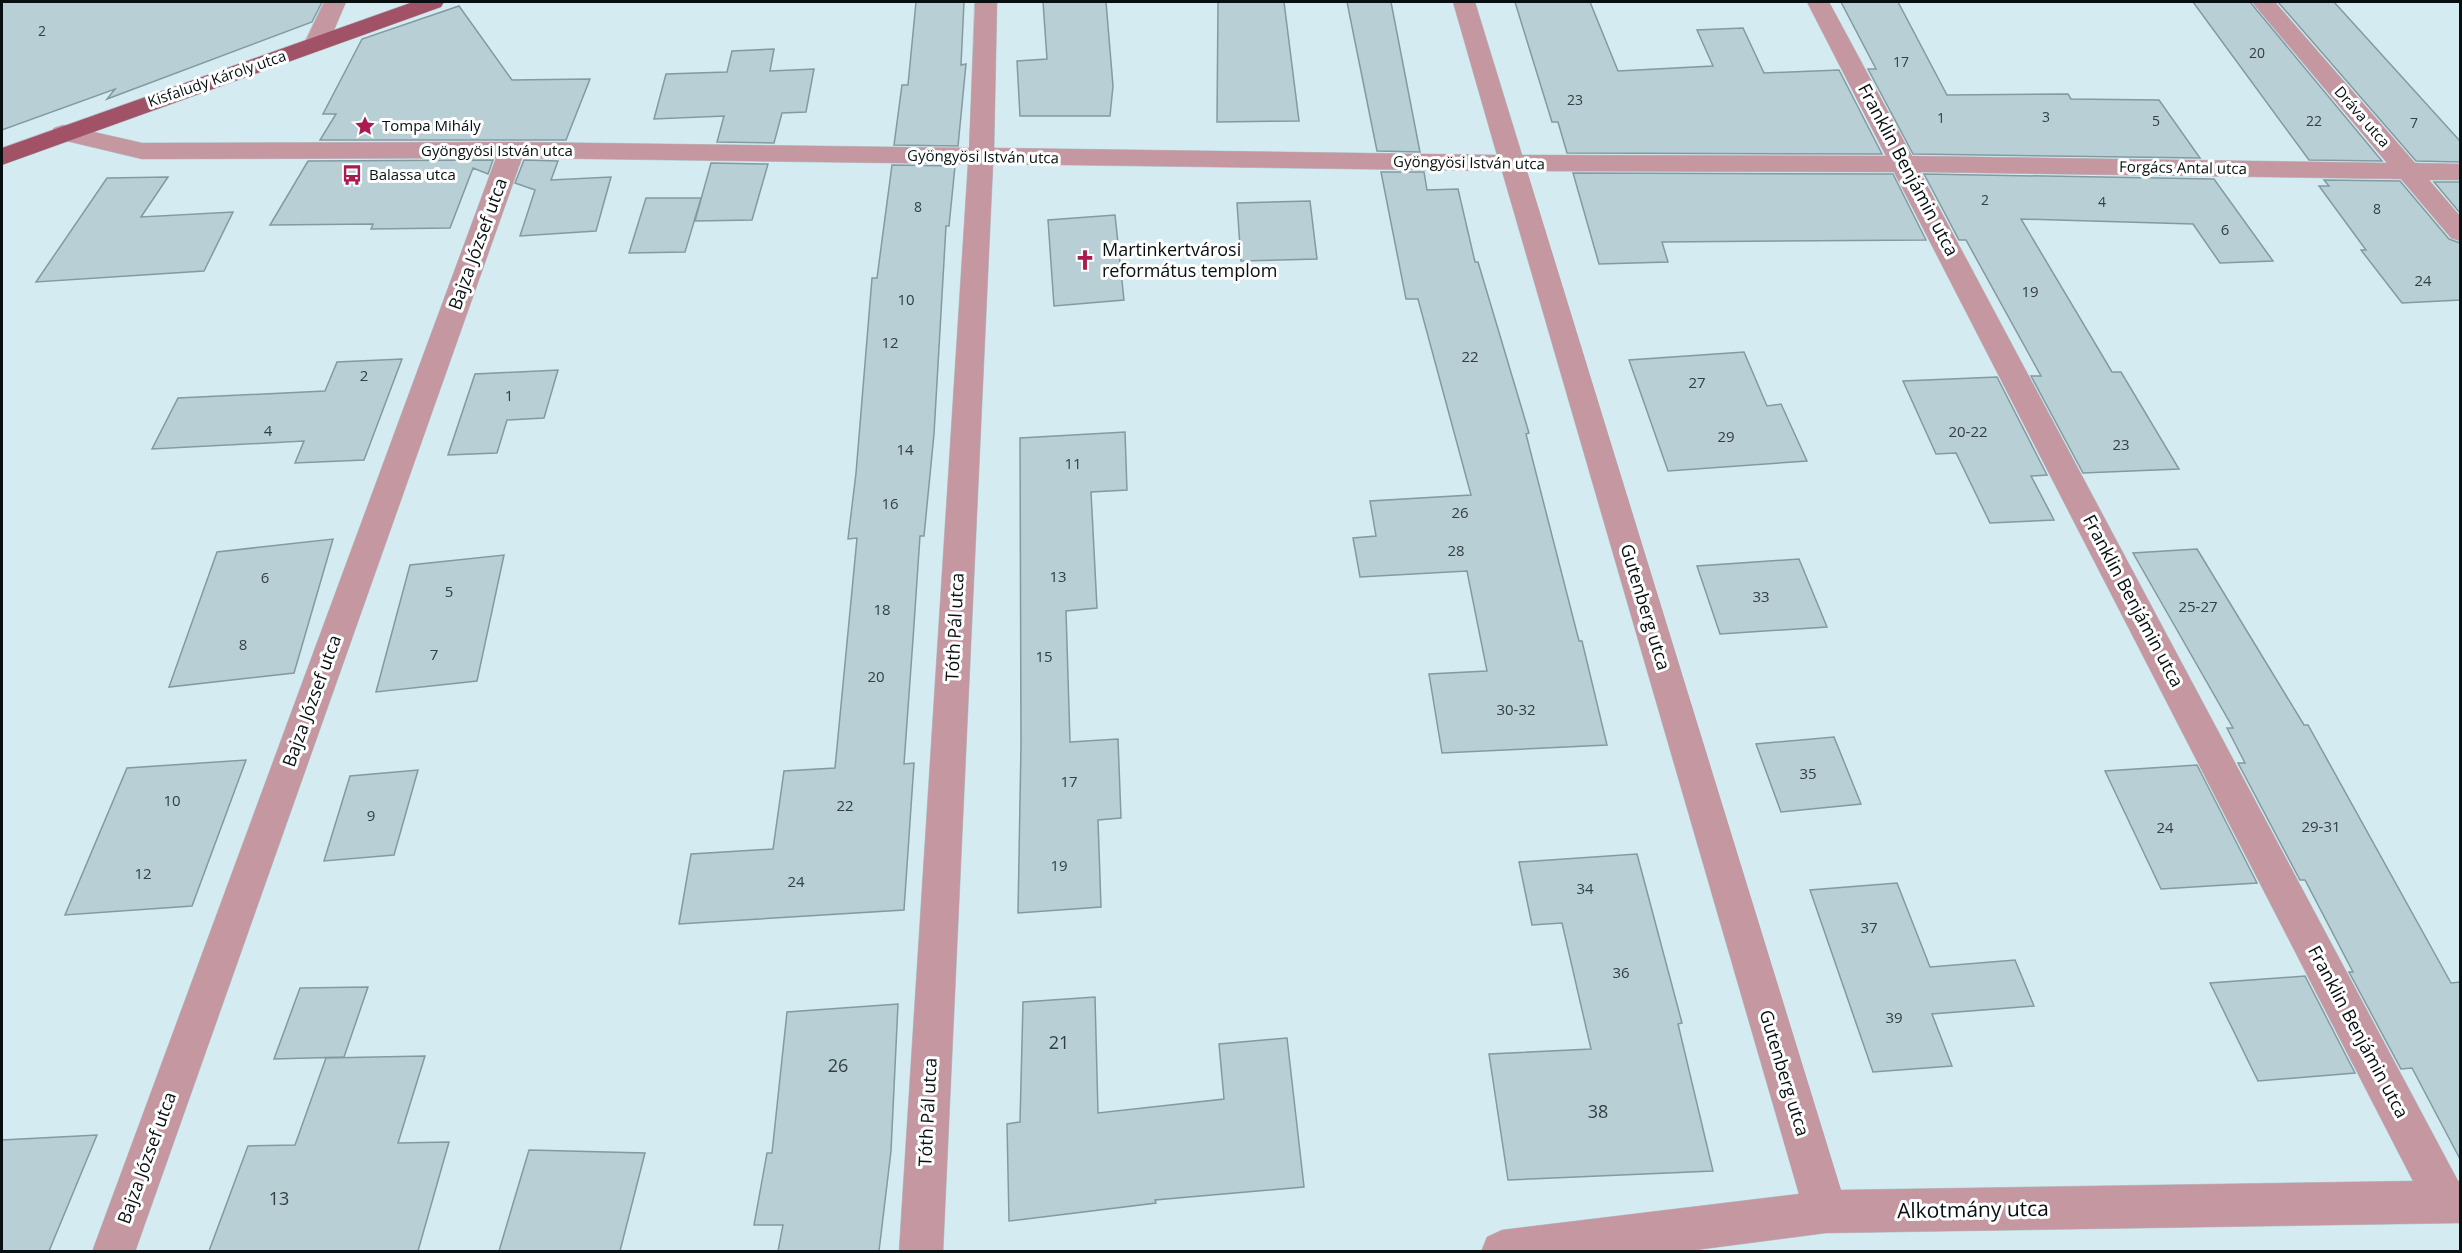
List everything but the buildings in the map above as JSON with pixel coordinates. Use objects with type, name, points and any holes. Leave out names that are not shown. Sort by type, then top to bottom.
[{"type":"main road","name":"Kisfaludy Károly utca","points":[[2,157],[63,133],[433,2]]},
{"type":"street","points":[[316,44],[335,2]]},
{"type":"street","name":"Tóth Pál utca","points":[[921,1251],[981,157],[986,2]]},
{"type":"street","name":"Gutenberg utca","points":[[1464,2],[1826,1212]]},
{"type":"street","name":"Franklin Benjámin utca","points":[[1818,2],[2453,1201]]},
{"type":"street","name":"Dráva utca","points":[[2263,2],[2460,232]]},
{"type":"street","name":"Gyöngyösi István utca","points":[[63,133],[142,151],[512,150],[1512,163],[1905,164]]},
{"type":"street","name":"Bajza József utca","points":[[113,1251],[512,150]]},
{"type":"street","name":"Forgács Antal utca","points":[[1905,164],[2460,172]]},
{"type":"street","name":"Alkotmány utca","points":[[1502,1251],[1826,1212],[2453,1201]]},
{"type":"place","name":"Tompa Mihály","points":[[365,126]]},
{"type":"place","name":"Balassa utca","points":[[352,175]]},
{"type":"place","name":"Martinkertvárosi református templom","points":[[1085,260]]}]
